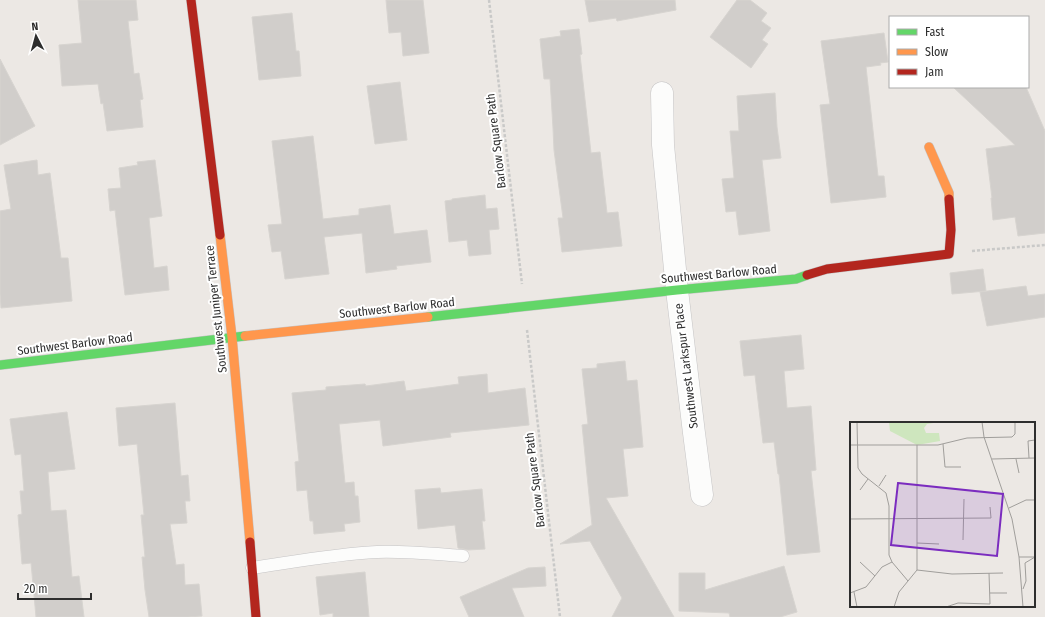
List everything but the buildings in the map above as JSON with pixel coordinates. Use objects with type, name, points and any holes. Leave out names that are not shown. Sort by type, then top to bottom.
[{"type":"street","name":"Southwest Juniper Terrace","points":[[191,0],[232,337],[256,617]]},
{"type":"street","name":"Southwest Larkspur Place","points":[[662,94],[663,145],[677,290],[702,494]]},
{"type":"street","points":[[929,147],[949,193],[951,230],[949,254]]},
{"type":"street","name":"Southwest Barlow Road","points":[[0,365],[232,337],[677,290],[796,279],[827,269],[949,254]]},
{"type":"lane","points":[[252,568],[377,552],[405,552],[464,556]]},
{"type":"path","name":"Barlow Square Path","points":[[489,0],[521,279]]},
{"type":"path","points":[[949,254],[1045,245]]},
{"type":"path","name":"Barlow Square Path","points":[[528,340],[560,617]]},
{"type":"traffic: fast","points":[[428,317],[677,290],[796,279],[807,275]]},
{"type":"traffic: fast","points":[[0,365],[245,336]]},
{"type":"traffic: slow","points":[[929,147],[949,193],[949,199]]},
{"type":"traffic: slow","points":[[220,235],[232,337],[250,542]]},
{"type":"traffic: slow","points":[[245,336],[428,317]]},
{"type":"traffic: jam","points":[[191,0],[220,235]]},
{"type":"traffic: jam","points":[[807,275],[827,269],[949,254],[951,230],[949,199]]},
{"type":"traffic: jam","points":[[250,542],[256,617]]}]
